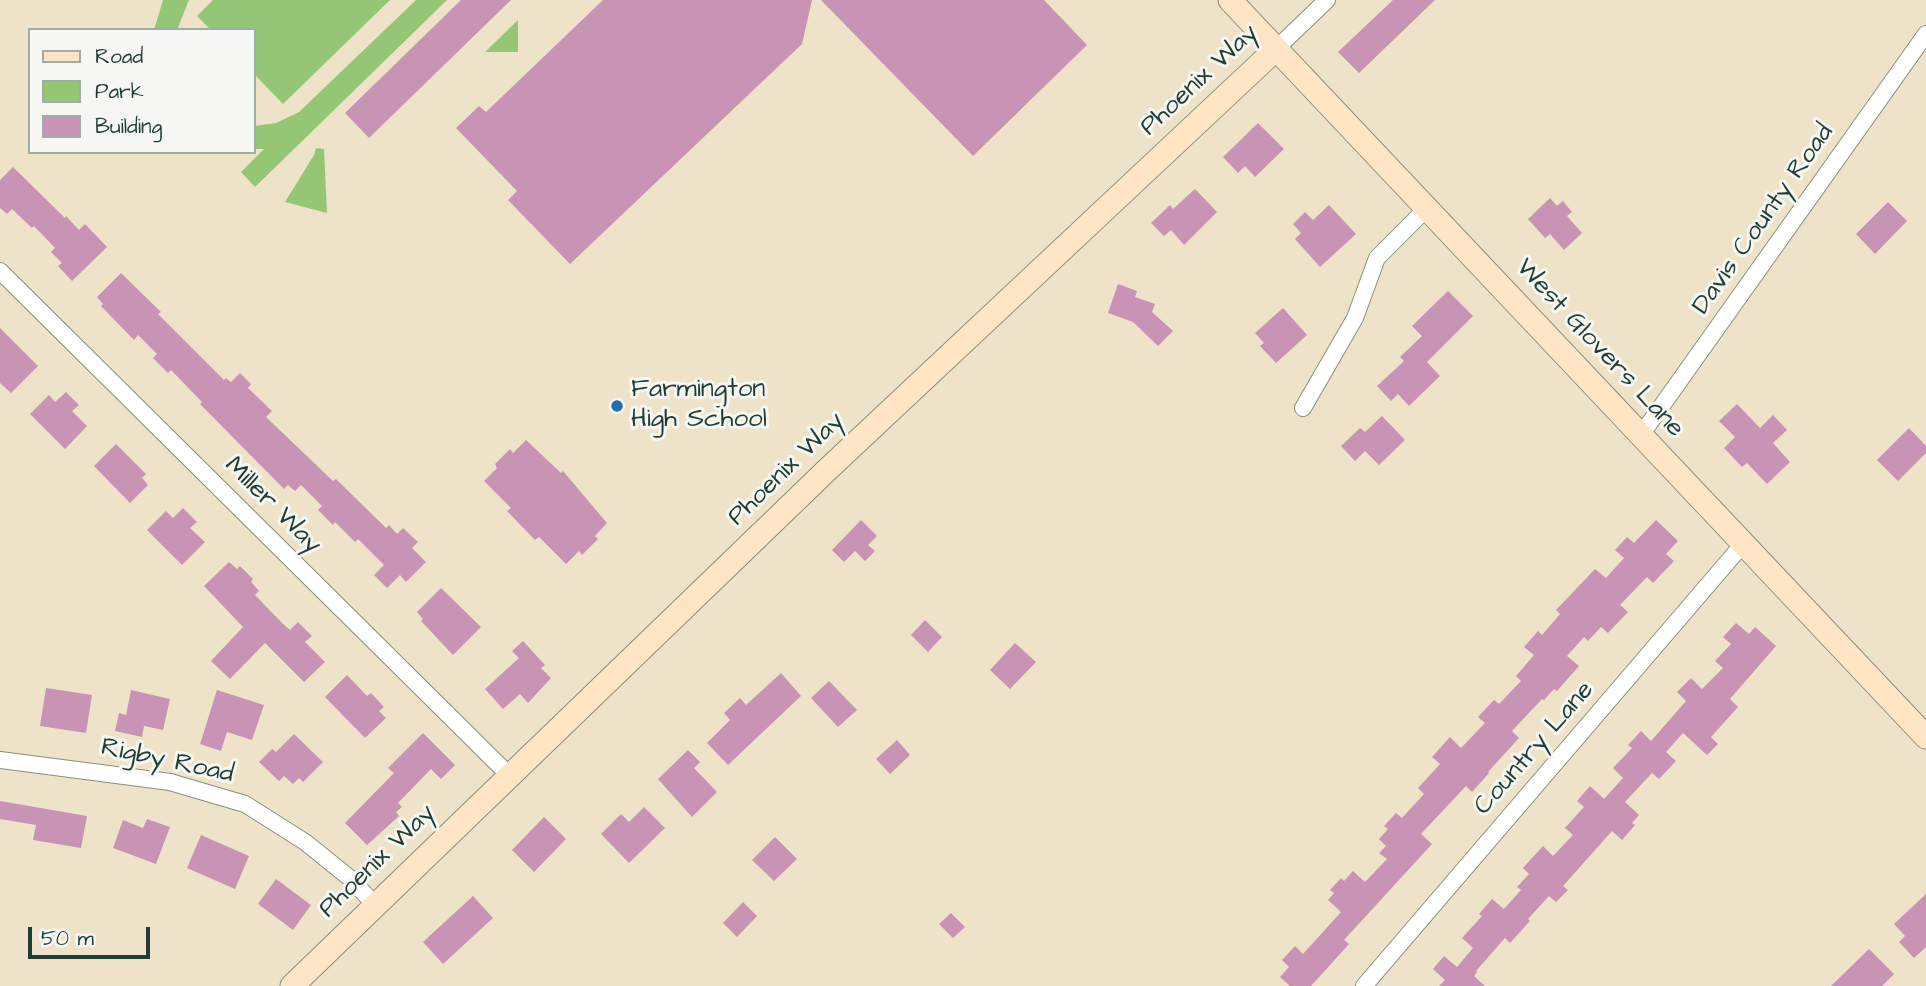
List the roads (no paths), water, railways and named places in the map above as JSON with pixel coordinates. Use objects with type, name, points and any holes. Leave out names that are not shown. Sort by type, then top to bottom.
[{"type":"street","name":"West Glovers Lane","points":[[1230,0],[1926,737]]},
{"type":"street","name":"Phoenix Way","points":[[292,986],[827,470],[1327,0]]},
{"type":"street","name":"Davis County Road","points":[[1642,435],[1926,34]]},
{"type":"street","points":[[1303,408],[1355,318],[1377,258],[1427,208]]},
{"type":"street","name":"Miller Way","points":[[0,271],[509,775]]},
{"type":"street","name":"Country Lane","points":[[1364,986],[1743,544]]},
{"type":"street","name":"Rigby Road","points":[[0,760],[170,782],[245,804],[305,842],[351,880],[374,904]]},
{"type":"place","name":"Farmington High School","points":[[617,406]]}]
